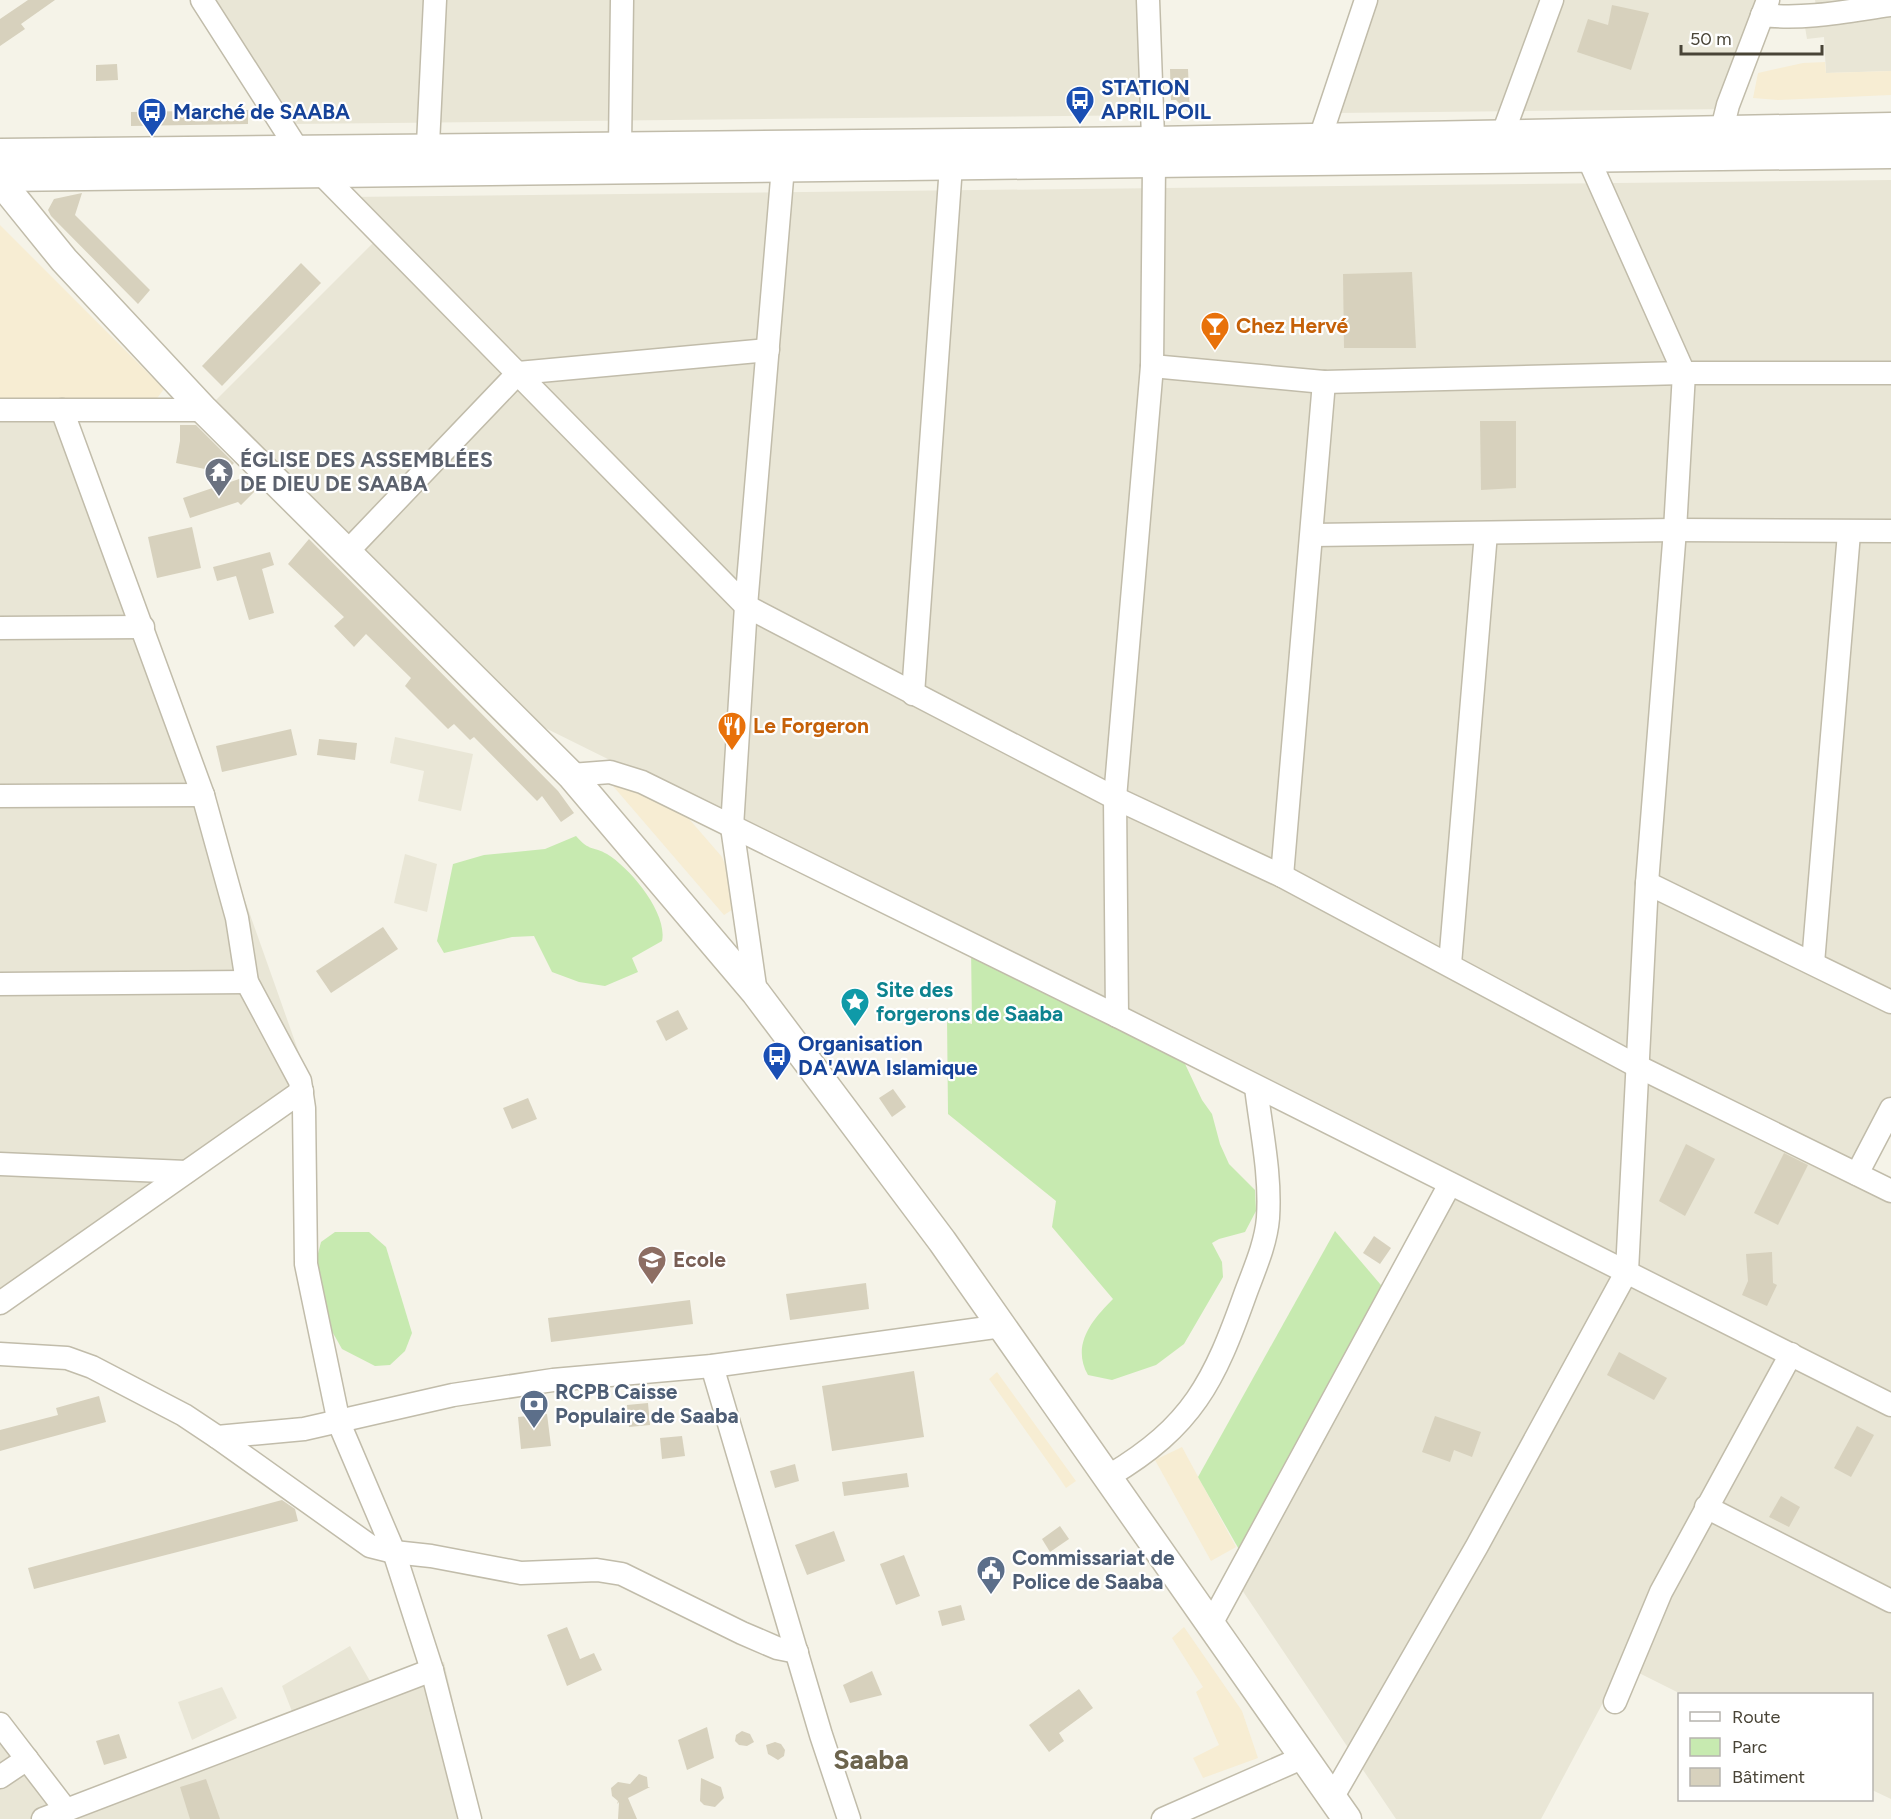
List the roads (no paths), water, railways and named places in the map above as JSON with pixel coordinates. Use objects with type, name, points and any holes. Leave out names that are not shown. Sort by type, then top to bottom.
[{"type":"street","points":[[202,0],[307,160],[746,606],[1115,798],[1282,876],[1637,1066],[1891,1191]]},
{"type":"street","points":[[428,159],[435,0]]},
{"type":"street","points":[[620,146],[622,0]]},
{"type":"street","points":[[1117,1016],[1115,798],[1152,366],[1153,153],[1148,0]]},
{"type":"street","points":[[1320,138],[1366,0]]},
{"type":"street","points":[[1502,136],[1552,0]]},
{"type":"street","points":[[1722,129],[1728,105],[1765,7],[1786,18],[1891,5]]},
{"type":"street","points":[[0,153],[783,167],[951,166],[1153,153],[1320,138],[1891,127]]},
{"type":"street","points":[[428,159],[620,146],[1589,160],[1891,154]]},
{"type":"street","points":[[4,191],[307,160]]},
{"type":"street","points":[[4,191],[64,260],[204,410],[571,775],[756,993],[942,1241],[1340,1808],[1477,1546],[1627,1271],[1647,883],[1675,530],[1684,373],[1589,160]]},
{"type":"street","points":[[913,694],[951,166]]},
{"type":"street","points":[[756,993],[732,827],[746,606],[783,167]]},
{"type":"street","points":[[347,552],[518,373],[768,350]]},
{"type":"street","points":[[1152,366],[1324,382],[1684,373],[1891,373]]},
{"type":"street","points":[[1282,876],[1313,536],[1324,382]]},
{"type":"street","points":[[0,410],[204,410]]},
{"type":"street","points":[[62,410],[203,795],[237,918],[247,982],[256,1003],[296,1072],[302,1091],[306,1264],[339,1422],[393,1552],[432,1670],[470,1819]]},
{"type":"street","points":[[1313,536],[1675,530],[1849,533],[1891,531]]},
{"type":"street","points":[[1450,964],[1486,533]]},
{"type":"street","points":[[1814,963],[1849,533]]},
{"type":"street","points":[[0,628],[143,627]]},
{"type":"street","points":[[571,775],[610,772],[642,782],[1117,1016],[1891,1405]]},
{"type":"street","points":[[0,796],[203,795]]},
{"type":"street","points":[[1647,883],[1891,1002]]},
{"type":"street","points":[[0,984],[247,982]]},
{"type":"street","points":[[1109,1476],[1139,1459],[1166,1437],[1198,1401],[1225,1351],[1262,1250],[1268,1219],[1268,1181],[1256,1087]]},
{"type":"street","points":[[0,1303],[302,1091]]},
{"type":"street","points":[[1857,1174],[1891,1109]]},
{"type":"street","points":[[0,1164],[186,1172]]},
{"type":"street","points":[[1211,1624],[1450,1184]]},
{"type":"street","points":[[217,1437],[304,1429],[453,1395],[542,1382],[712,1366],[1002,1326]]},
{"type":"street","points":[[0,1354],[67,1358],[92,1367],[184,1415],[370,1546],[393,1552],[431,1556],[521,1573],[597,1570],[622,1574],[742,1633],[777,1648],[797,1652]]},
{"type":"street","points":[[1615,1702],[1661,1592],[1791,1354]]},
{"type":"street","points":[[712,1366],[849,1819]]},
{"type":"street","points":[[1706,1507],[1891,1600]]},
{"type":"street","points":[[44,1819],[432,1670]]},
{"type":"street","points":[[0,1724],[66,1810]]},
{"type":"street","points":[[1163,1819],[1304,1757]]},
{"type":"street","points":[[0,1777],[27,1759]]},
{"type":"place","name":"STATION APRIL POIL","points":[[1080,126]]},
{"type":"place","name":"Marché de SAABA","points":[[152,138]]},
{"type":"place","name":"Chez Hervé","points":[[1215,352]]},
{"type":"place","name":"ÉGLISE DES ASSEMBLÉES DE DIEU DE SAABA","points":[[219,498]]},
{"type":"place","name":"Le Forgeron","points":[[732,752]]},
{"type":"place","name":"Site des forgerons de Saaba","points":[[855,1028]]},
{"type":"place","name":"Organisation DA'AWA Islamique","points":[[777,1082]]},
{"type":"place","name":"Ecole","points":[[652,1286]]},
{"type":"place","name":"RCPB Caisse Populaire de Saaba","points":[[534,1430]]},
{"type":"place","name":"Commissariat de Police de Saaba","points":[[991,1596]]},
{"type":"district","name":"Saaba","points":[[871,1760]]}]
